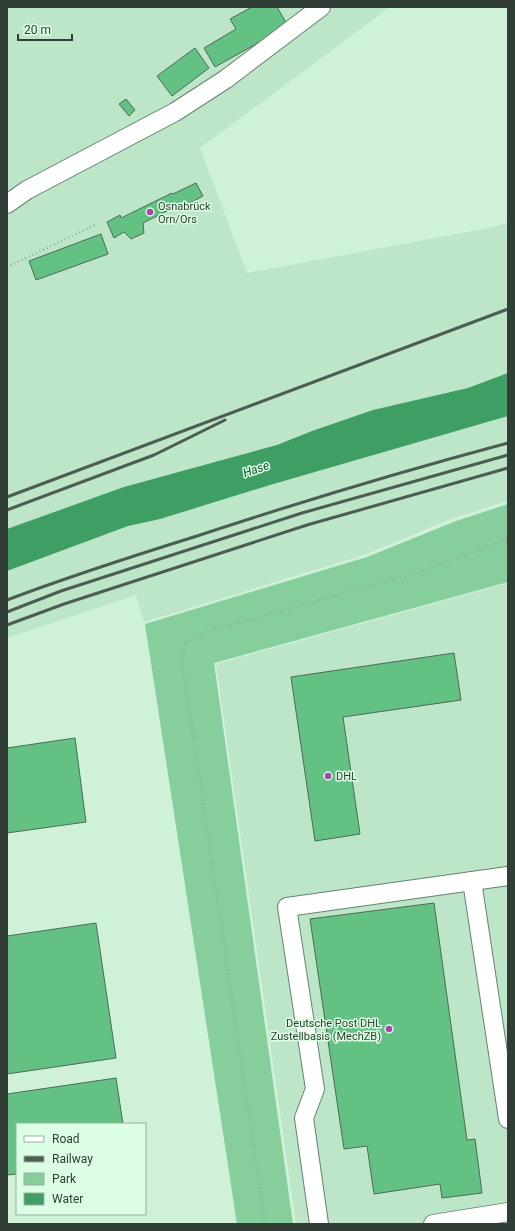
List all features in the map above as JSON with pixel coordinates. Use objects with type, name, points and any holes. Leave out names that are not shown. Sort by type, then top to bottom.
[{"type":"lane","points":[[7,204],[26,190],[175,112],[226,79],[321,7]]},
{"type":"lane","points":[[319,1224],[304,1118],[315,1089],[287,907],[508,876]]},
{"type":"lane","points":[[472,881],[508,1119]]},
{"type":"lane","points":[[433,1224],[508,1212]]},
{"type":"path","points":[[7,267],[97,224]]},
{"type":"path","points":[[265,1224],[182,659],[186,643],[202,633],[419,572],[508,539]]},
{"type":"shaded area","points":[[7,7],[390,7],[200,148],[247,273],[489,228],[508,223],[508,501],[451,519],[364,555],[144,622],[136,595],[7,638]]},
{"type":"shaded area","points":[[508,583],[508,1224],[296,1224],[216,664]]},
{"type":"green space","points":[[508,504],[508,582],[214,663],[293,1224],[237,1224],[145,624],[367,557],[456,521]]},
{"type":"water","name":"Hase","points":[[508,373],[508,416],[270,485],[160,519],[128,526],[7,571],[7,529],[124,487],[277,445],[373,410],[468,388]]},
{"type":"building","points":[[252,7],[277,7],[288,26],[215,67],[204,48],[236,29],[230,19]]},
{"type":"building","points":[[195,48],[209,68],[172,96],[157,76]]},
{"type":"building","points":[[126,99],[135,110],[129,116],[119,104]]},
{"type":"building","name":"Osnabrück Orn/Ors","points":[[196,183],[203,196],[179,209],[177,206],[143,223],[144,233],[131,239],[124,232],[114,238],[107,222],[120,215],[121,218]]},
{"type":"building","points":[[101,234],[108,254],[36,280],[29,261]]},
{"type":"building","name":"DHL","points":[[454,653],[461,700],[343,717],[360,834],[315,841],[291,677]]},
{"type":"building","points":[[75,738],[86,822],[7,833],[7,748]]},
{"type":"building","name":"Deutsche Post DHL Zustellbasis (MechZB)","points":[[434,903],[467,1140],[475,1139],[482,1193],[442,1198],[440,1184],[374,1194],[367,1146],[344,1149],[310,919]]},
{"type":"building","points":[[96,923],[116,1058],[7,1074],[7,936]]},
{"type":"building","points":[[116,1078],[123,1123],[16,1123],[16,1174],[7,1175],[7,1094]]},
{"type":"railway","points":[[7,497],[508,309]]},
{"type":"railway","points":[[7,510],[154,455],[225,420]]},
{"type":"railway","points":[[7,600],[102,566],[274,511],[508,443]]},
{"type":"railway","points":[[7,612],[61,591],[302,513],[508,455]]},
{"type":"railway","points":[[7,625],[64,604],[307,525],[508,468]]},
{"type":"place","name":"Osnabrück Orn/Ors","points":[[150,212]]},
{"type":"place","name":"DHL","points":[[328,776]]},
{"type":"place","name":"Deutsche Post DHL Zustellbasis (MechZB)","points":[[389,1029]]}]
